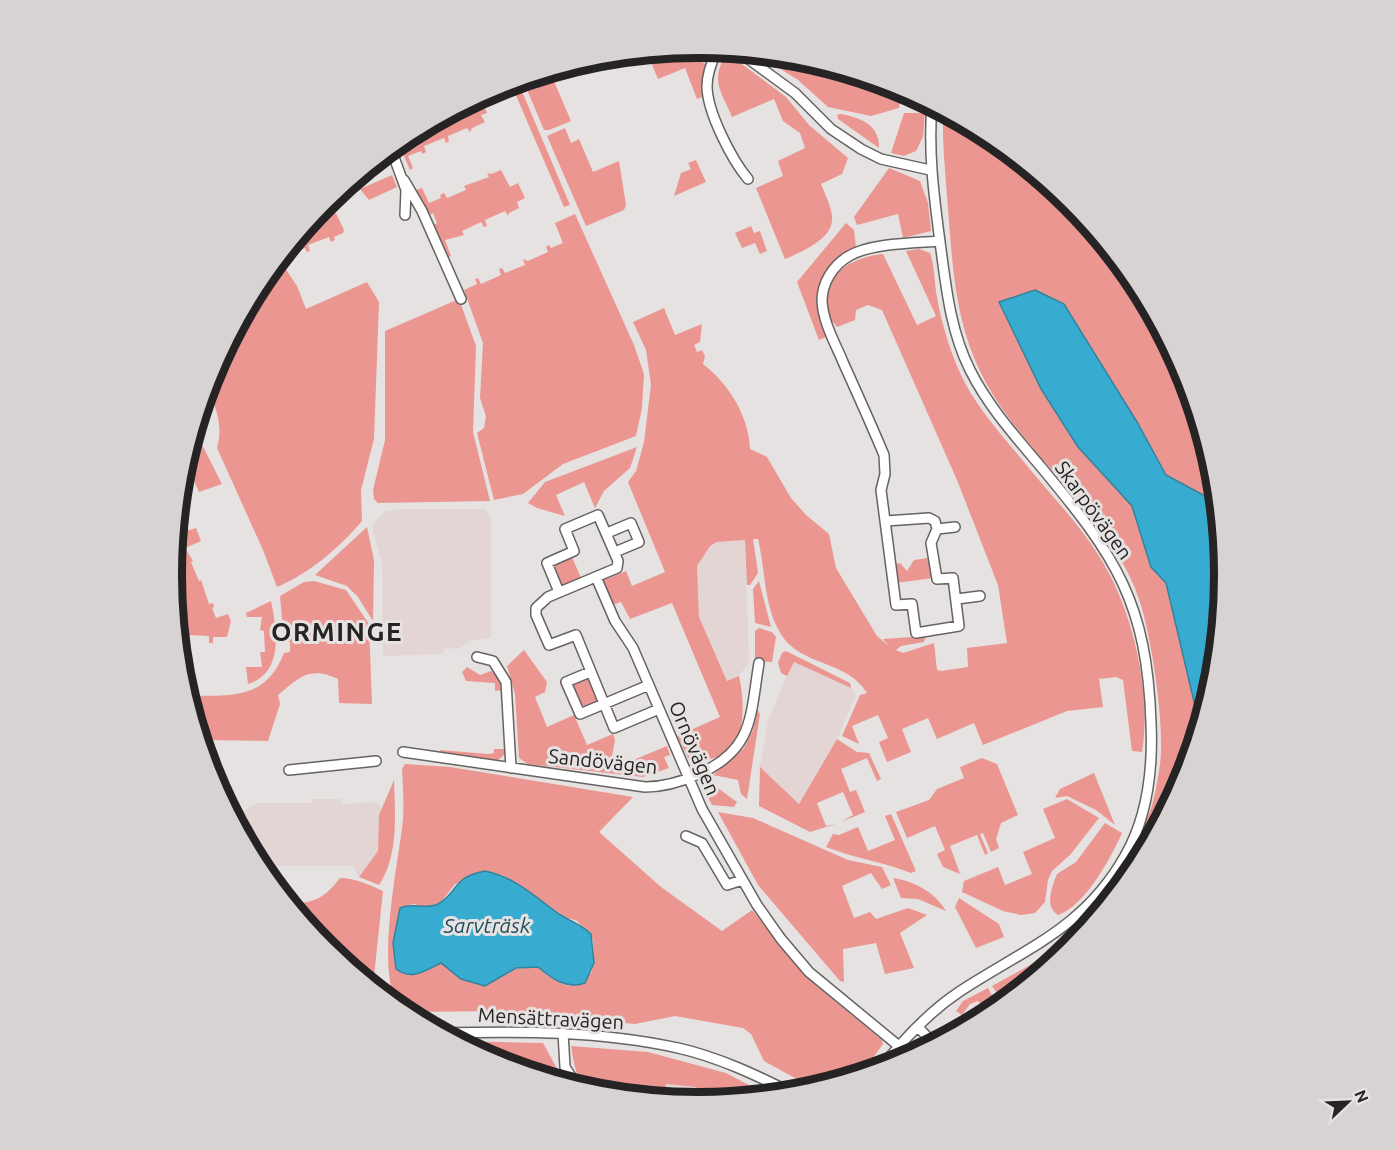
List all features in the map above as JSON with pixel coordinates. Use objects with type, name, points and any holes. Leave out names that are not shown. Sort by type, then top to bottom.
[{"type":"street","points":[[714,59],[708,74],[708,97],[737,166],[748,179]]},
{"type":"street","points":[[752,62],[795,93],[831,129],[876,157],[930,170]]},
{"type":"street","name":"Skarpövägen","points":[[892,1053],[918,1027],[958,993],[1062,930],[1093,901],[1127,854],[1143,812],[1152,758],[1150,692],[1144,644],[1134,606],[1118,571],[1091,528],[1008,428],[971,371],[961,350],[949,304],[930,170],[932,115]]},
{"type":"street","points":[[395,157],[404,180],[422,211],[461,299]]},
{"type":"street","points":[[404,180],[408,196],[405,215]]},
{"type":"street","points":[[886,521],[929,518],[935,521],[937,529],[931,543],[937,579],[953,578],[959,626],[916,633],[912,604],[896,605],[881,490],[885,474],[884,455],[824,314],[824,287],[835,267],[859,252],[940,241]]},
{"type":"street","points":[[559,592],[547,563],[574,551],[565,529],[598,515],[615,552],[618,561],[617,568],[559,592],[541,603],[536,608],[536,615],[549,645],[576,635],[614,729],[659,709]]},
{"type":"street","points":[[607,533],[632,524],[639,542],[615,552]]},
{"type":"street","points":[[937,529],[955,527]]},
{"type":"street","name":"Ornövägen","points":[[596,577],[610,611],[628,638],[713,830],[742,880],[781,939],[809,972],[902,1049]]},
{"type":"street","points":[[957,599],[980,596]]},
{"type":"street","points":[[477,657],[493,661],[506,682],[511,768]]},
{"type":"street","name":"Sandövägen","points":[[403,752],[645,787],[670,785],[722,762],[738,747],[750,713],[759,663]]},
{"type":"street","points":[[590,672],[566,682],[580,714],[649,685]]},
{"type":"street","points":[[289,771],[376,761]]},
{"type":"street","points":[[686,836],[702,843],[723,882],[727,885],[742,880]]},
{"type":"street","points":[[1127,854],[1131,856]]},
{"type":"street","points":[[918,1027],[928,1037]]},
{"type":"street","name":"Mensättravägen","points":[[461,1033],[563,1033],[639,1041],[679,1048],[749,1072],[776,1085]]},
{"type":"street","points":[[563,1033],[565,1066],[571,1076]]},
{"type":"shaded area","points":[[692,58],[706,64],[703,97],[697,99],[685,68],[658,79],[650,61]]},
{"type":"shaded area","points":[[724,60],[737,60],[786,97],[809,125],[848,158],[842,174],[821,184],[832,216],[828,231],[816,244],[785,259],[756,188],[783,176],[778,161],[805,148],[800,133],[783,121],[774,99],[732,117],[719,86],[719,71]]},
{"type":"shaded area","points":[[773,64],[799,68],[864,86],[900,100],[899,108],[871,116],[828,107],[798,80]]},
{"type":"shaded area","points":[[553,79],[571,121],[544,130],[526,88]]},
{"type":"shaded area","points":[[521,90],[570,205],[564,207],[515,93]]},
{"type":"shaded area","points":[[484,106],[487,113],[481,115],[485,122],[472,128],[470,132],[467,128],[448,136],[449,141],[446,143],[444,138],[424,146],[426,152],[422,154],[421,151],[408,156],[413,168],[410,170],[402,152],[440,128]]},
{"type":"shaded area","points":[[904,113],[925,113],[923,137],[916,151],[904,156],[891,153]]},
{"type":"shaded area","points":[[837,115],[855,117],[872,128],[876,133],[879,148],[838,119]]},
{"type":"shaded area","points":[[943,121],[985,146],[1039,187],[1086,234],[1108,261],[1145,317],[1175,377],[1197,441],[1209,498],[1166,475],[1137,422],[1110,380],[1078,447],[1132,506],[1151,567],[1166,583],[1196,711],[1175,773],[1143,836],[1156,790],[1161,748],[1159,706],[1145,618],[1130,576],[1100,528],[1009,418],[980,371],[963,325],[954,277]]},
{"type":"shaded area","points":[[565,128],[571,143],[579,139],[593,172],[619,161],[626,205],[624,210],[586,226],[547,136]]},
{"type":"shaded area","points":[[696,160],[706,182],[674,196],[681,173],[691,169],[688,163]]},
{"type":"shaded area","points":[[889,168],[920,181],[928,203],[931,231],[903,238],[898,214],[857,225],[854,217]]},
{"type":"shaded area","points":[[501,170],[510,187],[518,183],[525,198],[517,202],[519,208],[509,213],[508,216],[505,211],[485,220],[487,226],[484,227],[481,222],[462,231],[464,235],[445,240],[451,256],[445,259],[431,226],[437,223],[433,213],[427,216],[416,190],[422,188],[429,203],[441,198],[440,195],[444,193],[447,198],[466,190],[464,186],[489,177],[487,173],[491,174]]},
{"type":"shaded area","points":[[392,175],[397,187],[369,200],[360,189]]},
{"type":"shaded area","points":[[334,209],[344,230],[343,233],[334,237],[335,240],[331,242],[329,237],[308,245],[310,251],[307,252],[305,248],[295,252]]},
{"type":"shaded area","points":[[575,214],[634,345],[644,374],[642,408],[636,436],[563,464],[523,494],[494,500],[477,433],[484,428],[486,416],[480,398],[483,343],[464,290],[477,284],[475,279],[478,278],[481,284],[501,275],[499,269],[502,268],[505,273],[525,265],[523,259],[528,261],[548,252],[546,247],[549,245],[551,248],[563,243],[555,223]]},
{"type":"shaded area","points":[[846,223],[854,230],[856,248],[842,255],[825,274],[821,285],[820,309],[826,337],[819,340],[797,282]]},
{"type":"shaded area","points":[[751,226],[754,233],[760,231],[767,251],[760,254],[755,243],[742,248],[735,233]]},
{"type":"shaded area","points":[[919,249],[930,253],[945,330],[965,383],[995,426],[1074,521],[1111,577],[1130,624],[1137,650],[1144,703],[1142,752],[1132,751],[1123,680],[1116,677],[1099,679],[1103,707],[1067,711],[983,745],[974,723],[937,739],[928,718],[902,729],[911,752],[887,762],[879,742],[888,738],[878,715],[852,726],[859,744],[842,736],[860,695],[867,693],[849,675],[805,655],[786,641],[773,618],[766,592],[758,539],[753,539],[758,573],[750,585],[747,585],[745,540],[717,542],[710,546],[697,566],[699,617],[727,681],[739,676],[743,708],[738,737],[731,748],[721,756],[707,759],[688,758],[677,736],[720,717],[672,603],[630,619],[621,602],[612,605],[603,584],[604,580],[626,571],[632,586],[665,572],[628,482],[636,471],[644,442],[651,385],[646,350],[633,322],[664,308],[675,335],[702,324],[700,342],[694,345],[697,352],[702,350],[705,356],[703,364],[721,381],[736,401],[746,424],[750,449],[767,457],[791,498],[806,515],[829,534],[836,568],[877,636],[889,646],[883,639],[926,636],[924,642],[901,646],[896,650],[903,653],[934,643],[937,670],[941,671],[968,667],[967,648],[1007,643],[998,585],[957,480],[882,310],[868,305],[856,310],[855,320],[837,327],[830,319],[825,303],[826,291],[838,272],[859,260],[883,254],[917,325],[936,316],[906,251]]},
{"type":"shaded area","points":[[284,267],[297,286],[306,309],[367,282],[379,302],[374,439],[361,490],[362,521],[323,559],[301,575],[277,587],[263,550],[217,448],[219,433],[212,400],[235,347],[251,317]]},
{"type":"shaded area","points":[[459,299],[476,346],[473,432],[490,501],[378,503],[374,499],[373,490],[385,440],[385,331]]},
{"type":"shaded area","points":[[199,440],[222,484],[199,492],[191,474]]},
{"type":"shaded area","points":[[637,447],[630,468],[604,491],[595,508],[584,482],[556,495],[565,516],[528,503],[545,482]]},
{"type":"shaded area","points":[[401,509],[485,509],[491,519],[491,638],[472,640],[458,649],[445,648],[444,654],[383,656],[382,563],[372,526],[384,512]]},
{"type":"shaded area","points":[[367,527],[374,560],[373,621],[358,597],[347,586],[315,575]]},
{"type":"shaded area","points":[[196,528],[201,541],[185,548],[193,561],[191,562],[199,581],[201,580],[209,604],[213,603],[212,608],[216,618],[228,614],[231,621],[227,637],[213,637],[213,643],[209,643],[209,636],[187,635],[186,643],[182,575],[184,532]]},
{"type":"shaded area","points":[[745,540],[749,662],[739,676],[727,681],[699,617],[697,566],[710,546],[717,542]]},
{"type":"shaded area","points":[[571,555],[582,580],[564,587],[560,585],[555,567],[557,561]]},
{"type":"shaded area","points":[[928,558],[933,578],[896,583],[894,564],[900,563],[907,571],[914,560]]},
{"type":"shaded area","points":[[314,581],[346,590],[369,624],[372,704],[339,703],[338,679],[319,673],[305,675],[278,695],[280,704],[268,741],[209,740],[196,696],[232,695],[257,687],[267,680],[284,653],[290,652],[290,642],[284,642],[280,596],[304,582]]},
{"type":"shaded area","points":[[759,581],[771,627],[755,623],[753,589]]},
{"type":"shaded area","points":[[271,601],[276,637],[273,661],[260,678],[248,684],[246,667],[262,667],[260,652],[265,652],[264,631],[260,630],[262,617],[247,617],[246,613]]},
{"type":"shaded area","points":[[759,628],[772,632],[776,637],[772,662],[755,661],[755,631]]},
{"type":"shaded area","points":[[524,650],[547,682],[545,692],[535,697],[547,727],[574,715],[587,745],[613,734],[615,740],[612,756],[631,761],[667,746],[670,755],[664,757],[669,768],[643,777],[528,764],[519,758],[515,694],[507,666]]},
{"type":"shaded area","points":[[786,651],[850,683],[851,688],[794,662],[787,676],[781,673],[778,663],[782,653]]},
{"type":"shaded area","points":[[793,662],[851,688],[856,694],[838,737],[799,804],[760,767],[768,721]]},
{"type":"shaded area","points":[[467,667],[480,675],[491,671],[498,677],[502,690],[495,691],[495,683],[466,681],[462,672]]},
{"type":"shaded area","points":[[585,678],[590,681],[599,702],[589,708],[579,703],[573,688],[575,682]]},
{"type":"shaded area","points":[[757,709],[760,714],[747,799],[741,794],[738,780],[713,775],[744,748],[753,730]]},
{"type":"shaded area","points":[[837,739],[857,752],[869,753],[881,779],[877,781],[867,758],[841,769],[850,792],[856,790],[865,812],[841,822],[853,815],[843,792],[817,803],[826,826],[836,824],[810,832],[759,806],[760,767],[799,804]]},
{"type":"shaded area","points":[[494,749],[504,749],[506,753],[497,761],[442,755],[440,750],[488,754],[494,753]]},
{"type":"shaded area","points":[[982,758],[997,764],[1018,815],[1001,823],[996,839],[999,848],[991,852],[983,833],[980,834],[988,853],[985,855],[977,835],[950,846],[960,874],[943,867],[937,854],[945,850],[935,826],[907,838],[896,812],[929,800],[937,789],[964,778],[960,767]]},
{"type":"shaded area","points":[[405,764],[450,767],[633,797],[599,832],[661,887],[722,931],[752,910],[813,983],[882,1040],[883,1044],[870,1062],[801,1081],[764,1061],[751,1034],[743,1028],[675,1016],[635,1024],[498,1011],[424,1012],[392,991],[389,976],[390,921],[403,820],[402,769]],"holes":[[[502,875],[565,917],[577,921],[593,940],[594,963],[591,973],[568,986],[548,976],[538,967],[505,972],[490,984],[461,979],[441,963],[396,969],[393,943],[400,908],[414,904],[427,908],[441,902],[455,884]]]},
{"type":"shaded area","points":[[1094,773],[1115,825],[1096,810],[1067,796],[1055,798],[1060,789]]},
{"type":"shaded area","points":[[394,780],[393,848],[379,885],[359,877],[378,851],[379,815]]},
{"type":"shaded area","points":[[715,786],[737,802],[734,807],[712,805],[704,789]]},
{"type":"shaded area","points":[[312,799],[341,799],[341,804],[377,802],[382,809],[379,815],[378,851],[359,877],[352,866],[272,866],[240,813],[257,803],[312,803]]},
{"type":"shaded area","points":[[1067,799],[1099,818],[1070,855],[1052,871],[1048,880],[1045,902],[1035,913],[1021,915],[1003,911],[962,892],[964,881],[998,867],[1005,885],[1032,874],[1023,852],[1055,838],[1043,809]]},
{"type":"shaded area","points":[[718,812],[753,818],[848,860],[882,867],[891,885],[882,889],[871,873],[842,886],[854,918],[870,912],[876,919],[908,908],[927,915],[900,933],[914,968],[885,974],[876,943],[843,949],[844,982],[840,981],[758,885]]},
{"type":"shaded area","points":[[891,814],[916,871],[911,873],[826,847],[833,834],[839,835],[858,827],[868,851],[895,840],[885,816]]},
{"type":"shaded area","points":[[1105,823],[1122,833],[1117,843],[1104,868],[1087,892],[1068,910],[1058,915],[1050,902],[1051,890],[1057,874],[1076,862]]},
{"type":"shaded area","points":[[340,878],[346,878],[383,891],[374,977],[333,940],[299,903],[312,901],[329,890]]},
{"type":"shaded area","points":[[893,878],[923,888],[936,898],[946,911],[918,899],[901,898]]},
{"type":"shaded area","points":[[959,898],[999,924],[1004,937],[976,948],[955,907]]},
{"type":"shaded area","points":[[1046,956],[1003,991],[997,993],[992,986]]},
{"type":"shaded area","points":[[988,988],[993,998],[983,1006],[978,1001],[970,1004],[962,1015],[956,1011],[963,1001]]},
{"type":"shaded area","points":[[477,1041],[543,1043],[559,1073],[500,1052]]},
{"type":"shaded area","points":[[571,1046],[648,1052],[726,1073],[755,1088],[698,1092],[696,1092],[696,1087],[666,1084],[665,1090],[631,1087],[580,1078]]},
{"type":"shaded area","points":[[665,1084],[696,1087],[696,1092],[665,1090]]},
{"type":"water","points":[[1035,290],[1064,304],[1137,422],[1166,475],[1209,498],[1213,541],[1213,609],[1205,676],[1196,711],[1166,583],[1151,567],[1132,506],[1078,447],[1041,389],[999,302]]},
{"type":"water","name":"Sarvträsk","points":[[485,871],[515,883],[591,934],[594,963],[585,983],[566,984],[554,979],[538,967],[516,968],[485,986],[461,979],[441,963],[424,972],[413,974],[402,973],[396,969],[393,943],[400,908],[438,904],[461,881]]},
{"type":"district","name":"ORMINGE","points":[[337,631]]}]
